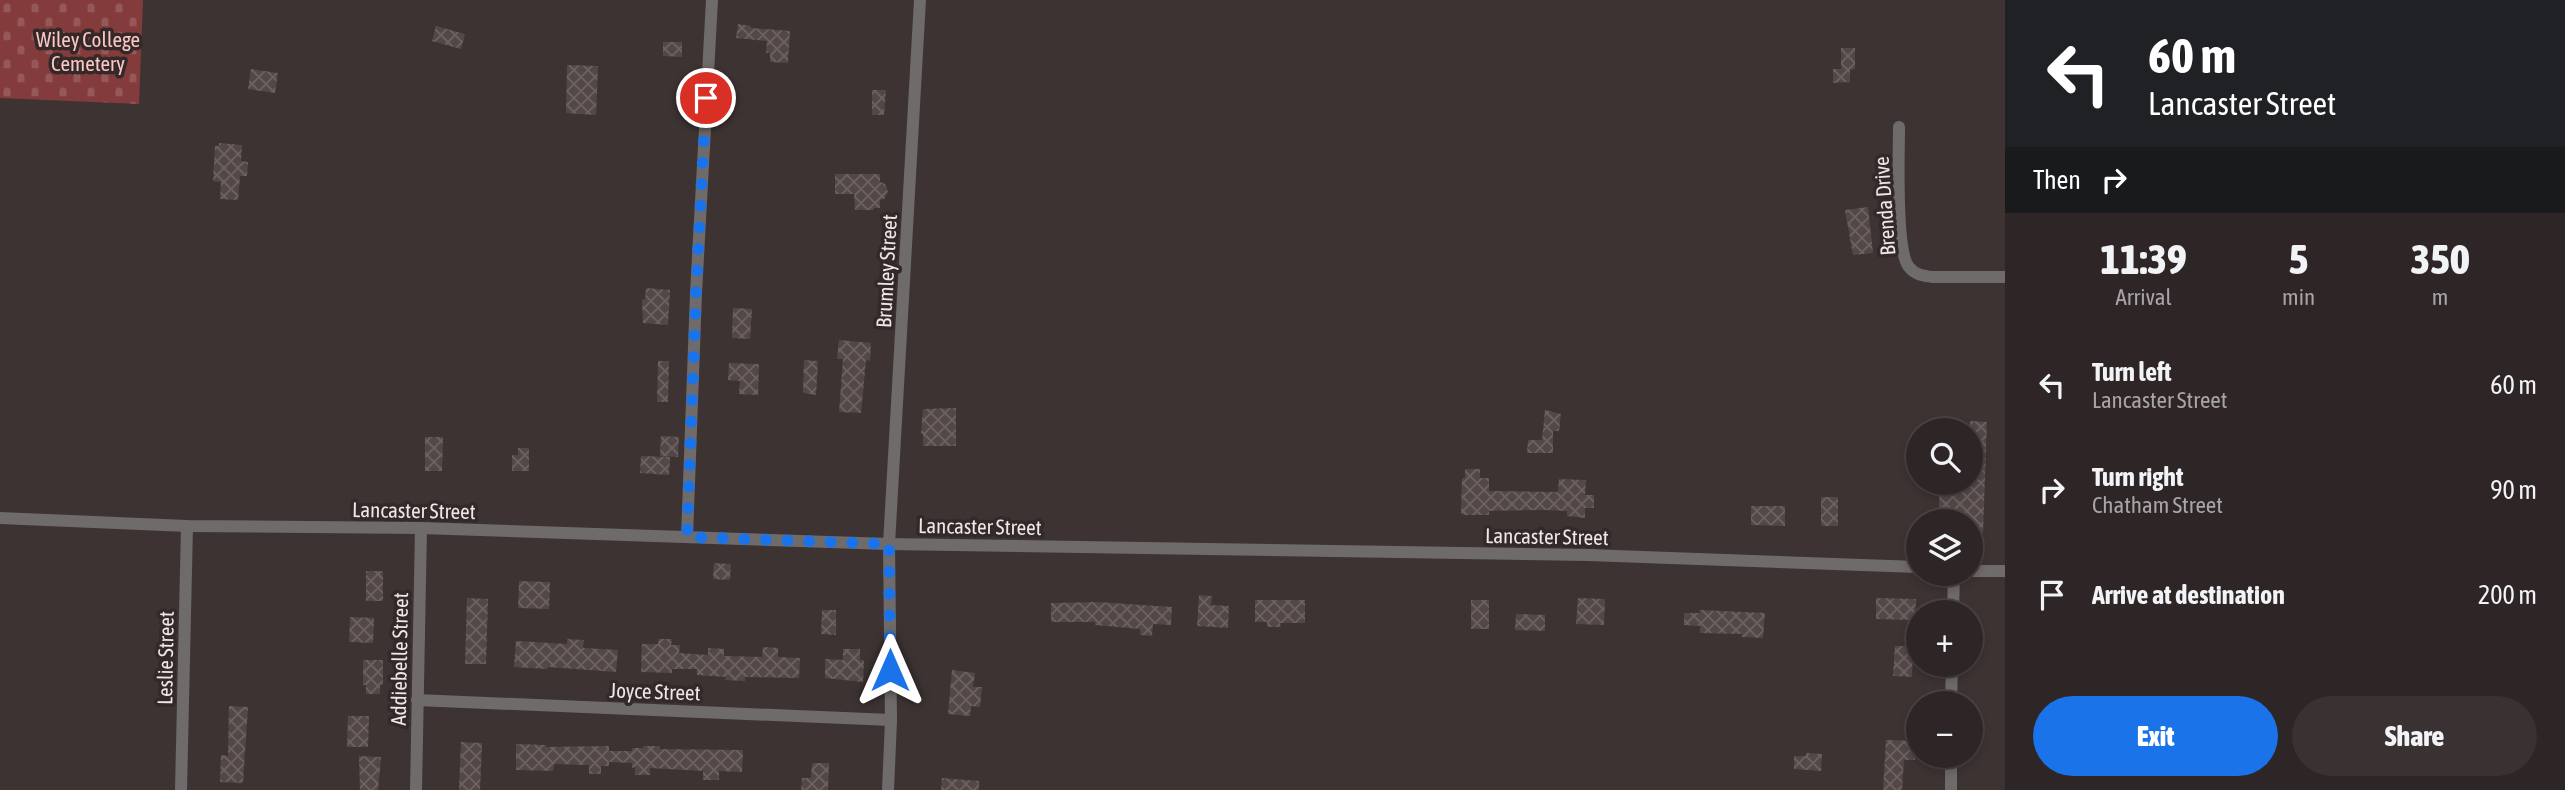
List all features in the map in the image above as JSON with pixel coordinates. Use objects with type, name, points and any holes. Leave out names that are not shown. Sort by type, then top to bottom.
[{"type":"street","points":[[687,537],[696,293],[712,0]]},
{"type":"street","name":"Brumley Street","points":[[888,790],[891,720],[889,544],[920,0]]},
{"type":"street","name":"Brenda Drive","points":[[1899,127],[1900,237],[1903,256],[1910,269],[1923,276],[1933,277],[2005,277]]},
{"type":"street","name":"Lancaster Street","points":[[0,518],[187,526],[421,528],[889,544],[1588,555],[1906,567]]},
{"type":"street","name":"Leslie Street","points":[[181,790],[187,526]]},
{"type":"street","name":"Addiebelle Street","points":[[416,790],[421,528]]},
{"type":"street","points":[[1983,571],[2005,571]]},
{"type":"street","name":"Joyce Street","points":[[417,700],[891,720]]},
{"type":"street","points":[[1951,768],[1951,790]]},
{"type":"green space","name":"Wiley College Cemetery","points":[[0,0],[143,0],[139,104],[0,98]]},
{"type":"building","points":[[738,24],[751,28],[790,31],[788,63],[770,62],[770,53],[766,53],[767,41],[736,38]]},
{"type":"building","points":[[436,26],[465,34],[461,49],[432,41]]},
{"type":"building","points":[[663,42],[682,42],[682,57],[663,56]]},
{"type":"building","points":[[1841,48],[1855,48],[1855,69],[1850,70],[1850,82],[1833,83],[1833,69],[1841,69]]},
{"type":"building","points":[[567,65],[598,66],[596,115],[566,113]]},
{"type":"building","points":[[251,69],[278,73],[275,93],[248,89]]},
{"type":"building","points":[[872,90],[886,90],[884,115],[872,115]]},
{"type":"building","points":[[219,143],[242,145],[241,161],[248,162],[247,176],[240,176],[238,200],[220,199],[221,182],[213,181],[215,146],[219,146]]},
{"type":"building","points":[[835,174],[880,174],[880,182],[885,184],[888,192],[884,199],[880,200],[880,208],[855,210],[854,194],[835,194]]},
{"type":"building","points":[[1868,207],[1873,253],[1853,255],[1845,210]]},
{"type":"building","points":[[646,288],[670,290],[668,325],[643,323],[642,299],[645,300]]},
{"type":"building","points":[[733,308],[752,309],[750,339],[732,338]]},
{"type":"building","points":[[839,340],[871,343],[870,361],[866,360],[861,413],[839,412],[843,359],[837,359]]},
{"type":"building","points":[[804,360],[818,361],[816,395],[803,393]]},
{"type":"building","points":[[658,361],[669,361],[668,402],[657,402]]},
{"type":"building","points":[[729,363],[759,364],[758,395],[739,394],[740,381],[728,380]]},
{"type":"building","points":[[956,408],[956,446],[923,446],[923,409]]},
{"type":"building","points":[[1545,410],[1561,414],[1559,431],[1553,431],[1553,453],[1527,453],[1528,440],[1542,440]]},
{"type":"building","points":[[1983,422],[1987,422],[1983,533],[1983,509],[1939,509],[1939,495],[1983,495]]},
{"type":"building","points":[[661,436],[679,437],[678,457],[660,456]]},
{"type":"building","points":[[425,437],[443,437],[442,471],[425,471]]},
{"type":"building","points":[[518,448],[529,448],[529,471],[512,471],[512,455],[518,455]]},
{"type":"building","points":[[641,456],[670,457],[669,475],[640,473]]},
{"type":"building","points":[[1465,469],[1480,469],[1480,478],[1489,478],[1489,491],[1558,492],[1559,479],[1586,480],[1585,495],[1594,495],[1594,508],[1585,508],[1585,518],[1567,516],[1567,511],[1544,510],[1489,511],[1489,515],[1464,515],[1461,513],[1462,478],[1465,478]]},
{"type":"building","points":[[1821,497],[1838,497],[1838,526],[1821,526]]},
{"type":"building","points":[[1751,506],[1785,506],[1785,526],[1751,525]]},
{"type":"building","points":[[714,563],[731,564],[730,580],[713,579]]},
{"type":"building","points":[[366,571],[383,571],[383,601],[366,601]]},
{"type":"building","points":[[519,581],[550,582],[549,609],[518,608]]},
{"type":"building","points":[[1199,595],[1212,596],[1211,605],[1229,606],[1228,628],[1197,626]]},
{"type":"building","points":[[467,598],[488,599],[486,664],[465,664]]},
{"type":"building","points":[[1578,598],[1605,599],[1604,625],[1576,624]]},
{"type":"building","points":[[1876,598],[1916,599],[1906,600],[1906,620],[1876,619]]},
{"type":"building","points":[[1255,600],[1305,600],[1305,623],[1280,623],[1281,627],[1267,627],[1267,622],[1255,622]]},
{"type":"building","points":[[1471,600],[1489,600],[1489,629],[1471,629]]},
{"type":"building","points":[[1097,602],[1172,607],[1171,625],[1153,624],[1152,636],[1140,635],[1140,629],[1095,625],[1095,622],[1051,622],[1051,603]]},
{"type":"building","points":[[822,610],[836,610],[836,635],[821,634]]},
{"type":"building","points":[[1700,610],[1765,613],[1763,638],[1742,637],[1742,634],[1700,633],[1700,626],[1684,625],[1684,613],[1700,613]]},
{"type":"building","points":[[1516,614],[1545,615],[1545,631],[1515,630]]},
{"type":"building","points":[[350,617],[374,618],[373,643],[349,642]]},
{"type":"building","points":[[567,639],[584,640],[583,648],[618,650],[616,672],[514,667],[516,641],[567,644]]},
{"type":"building","points":[[658,639],[672,639],[671,645],[680,645],[679,653],[708,655],[708,648],[724,649],[724,656],[762,657],[763,647],[778,648],[778,657],[800,658],[799,678],[745,677],[745,681],[725,680],[726,677],[697,675],[697,669],[672,669],[672,673],[641,672],[642,644],[658,644]]},
{"type":"building","points":[[1895,646],[1906,646],[1906,677],[1893,676]]},
{"type":"building","points":[[843,649],[860,649],[860,660],[864,660],[863,682],[825,678],[825,659],[843,660]]},
{"type":"building","points":[[363,660],[383,660],[383,685],[380,685],[380,694],[366,694],[366,685],[363,685]]},
{"type":"building","points":[[952,670],[975,673],[973,687],[982,687],[980,707],[971,706],[970,716],[948,714]]},
{"type":"building","points":[[229,706],[248,707],[243,783],[220,782],[221,755],[228,756]]},
{"type":"building","points":[[348,716],[369,716],[368,747],[347,747]]},
{"type":"building","points":[[1886,740],[1906,741],[1902,790],[1883,790]]},
{"type":"building","points":[[461,742],[482,743],[480,790],[459,790]]},
{"type":"building","points":[[516,744],[546,747],[609,746],[609,751],[632,751],[632,748],[643,746],[660,746],[660,749],[743,750],[742,772],[719,771],[719,780],[703,780],[703,771],[650,768],[650,775],[635,775],[632,763],[609,762],[609,766],[601,766],[601,774],[589,774],[589,765],[554,764],[553,771],[516,770]]},
{"type":"building","points":[[1806,753],[1822,754],[1821,771],[1794,769],[1794,756],[1806,756]]},
{"type":"building","points":[[359,756],[381,757],[378,790],[360,790]]},
{"type":"building","points":[[812,763],[829,763],[828,790],[801,790],[802,778],[811,778]]},
{"type":"building","points":[[942,778],[979,781],[979,790],[941,790]]},
{"type":"route","points":[[706,98],[687,537],[889,544],[890,670]]}]
